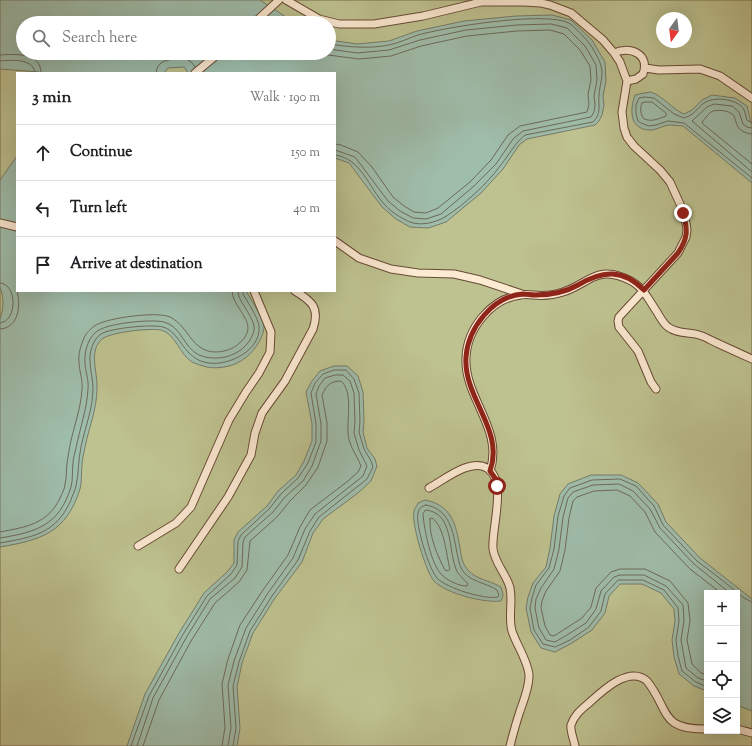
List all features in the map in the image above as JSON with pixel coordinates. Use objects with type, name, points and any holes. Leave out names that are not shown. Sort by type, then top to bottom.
[{"type":"lane","points":[[286,0],[314,16]]},
{"type":"lane","points":[[262,16],[277,2]]},
{"type":"lane","points":[[336,23],[374,24],[423,16],[481,2],[541,3],[571,13],[603,40],[620,62],[626,81],[622,112],[627,137],[670,182],[680,204],[687,230],[683,246],[678,253],[620,317],[618,322],[619,327],[638,351],[651,382],[656,389]]},
{"type":"lane","points":[[614,53],[621,50],[632,51],[642,58],[645,63],[643,74],[639,78],[626,81]]},
{"type":"lane","points":[[196,72],[211,60]]},
{"type":"lane","points":[[645,68],[659,70],[700,69],[720,76],[752,98]]},
{"type":"lane","points":[[0,223],[16,227]]},
{"type":"lane","points":[[336,242],[359,258],[391,269],[418,273],[454,274],[480,280],[522,294],[543,295],[559,293],[572,289],[587,279],[603,274],[621,276],[632,280],[644,290],[660,318],[667,326],[679,332],[699,335],[752,359]]},
{"type":"lane","points":[[499,286],[500,302]]},
{"type":"lane","points":[[138,546],[176,523],[191,507],[229,420],[270,352],[271,332],[254,292]]},
{"type":"lane","points":[[179,569],[228,497],[251,454],[255,433],[262,412],[285,382],[313,329],[316,320],[313,305],[308,298],[297,292]]},
{"type":"lane","points":[[490,471],[494,454],[492,438],[486,419],[471,387],[466,358],[473,332],[480,319],[500,302],[522,294]]},
{"type":"lane","points":[[429,488],[468,466],[482,466],[490,471],[495,478],[497,486],[497,511],[492,541],[500,569],[510,589],[512,630],[529,672],[528,685],[510,746]]},
{"type":"lane","points":[[575,746],[571,728],[573,719],[596,696],[614,682],[625,677],[634,676],[644,678],[648,681],[663,710],[673,722],[680,727],[704,729]]},
{"type":"lane","points":[[740,730],[752,733]]},
{"type":"green space","points":[[0,0],[752,0],[752,746],[0,746]]},
{"type":"water","points":[[0,0],[260,0],[284,16],[16,16],[16,60],[336,60],[336,41],[357,44],[389,41],[417,31],[464,21],[516,16],[552,15],[571,20],[592,40],[605,62],[606,81],[603,96],[604,105],[602,115],[595,125],[527,139],[519,145],[503,169],[481,193],[446,222],[428,228],[410,227],[396,219],[382,207],[349,163],[336,158],[336,72],[187,72],[184,67],[168,68],[165,72],[39,72],[0,69]]},
{"type":"water","points":[[651,92],[660,96],[675,109],[684,114],[692,110],[702,100],[712,95],[735,98],[747,106],[752,126],[752,183],[683,126],[667,125],[657,129],[648,130],[637,126],[632,117],[632,106],[635,95]]},
{"type":"water","points":[[16,157],[16,292],[247,292],[259,313],[264,326],[259,342],[248,356],[236,364],[219,368],[211,368],[192,362],[188,359],[170,335],[161,330],[130,331],[113,334],[102,339],[95,350],[97,396],[83,458],[81,486],[74,504],[67,516],[50,532],[28,541],[0,547],[0,319],[3,303],[0,287],[0,180]]},
{"type":"water","points":[[334,366],[347,366],[358,376],[363,392],[363,432],[367,448],[375,459],[377,466],[371,481],[358,493],[323,519],[313,533],[302,562],[275,598],[253,633],[242,663],[237,687],[240,728],[237,746],[127,746],[145,694],[179,633],[204,593],[228,571],[234,563],[234,540],[238,532],[267,506],[278,491],[296,475],[304,461],[312,441],[312,424],[306,392],[320,371]]},
{"type":"water","points":[[591,475],[621,475],[638,483],[658,504],[666,522],[700,558],[752,599],[752,711],[740,706],[740,590],[704,590],[704,690],[694,686],[679,674],[674,657],[672,640],[675,621],[674,609],[661,593],[642,584],[620,584],[609,596],[605,613],[592,630],[572,643],[555,652],[541,648],[531,632],[526,608],[533,583],[546,567],[554,516],[560,494],[568,484]]},
{"type":"water","points":[[425,500],[441,506],[447,511],[457,532],[464,564],[476,577],[501,587],[503,595],[501,601],[485,601],[466,597],[440,586],[434,581],[427,568],[420,547],[414,517],[414,510],[418,503]]},
{"type":"route","points":[[497,486],[495,478],[490,471],[494,454],[492,438],[486,419],[471,387],[466,358],[469,343],[480,319],[500,302],[510,298],[522,294],[554,295],[572,289],[587,279],[603,274],[612,274],[632,280],[644,290],[683,246],[687,230],[683,213]]}]
